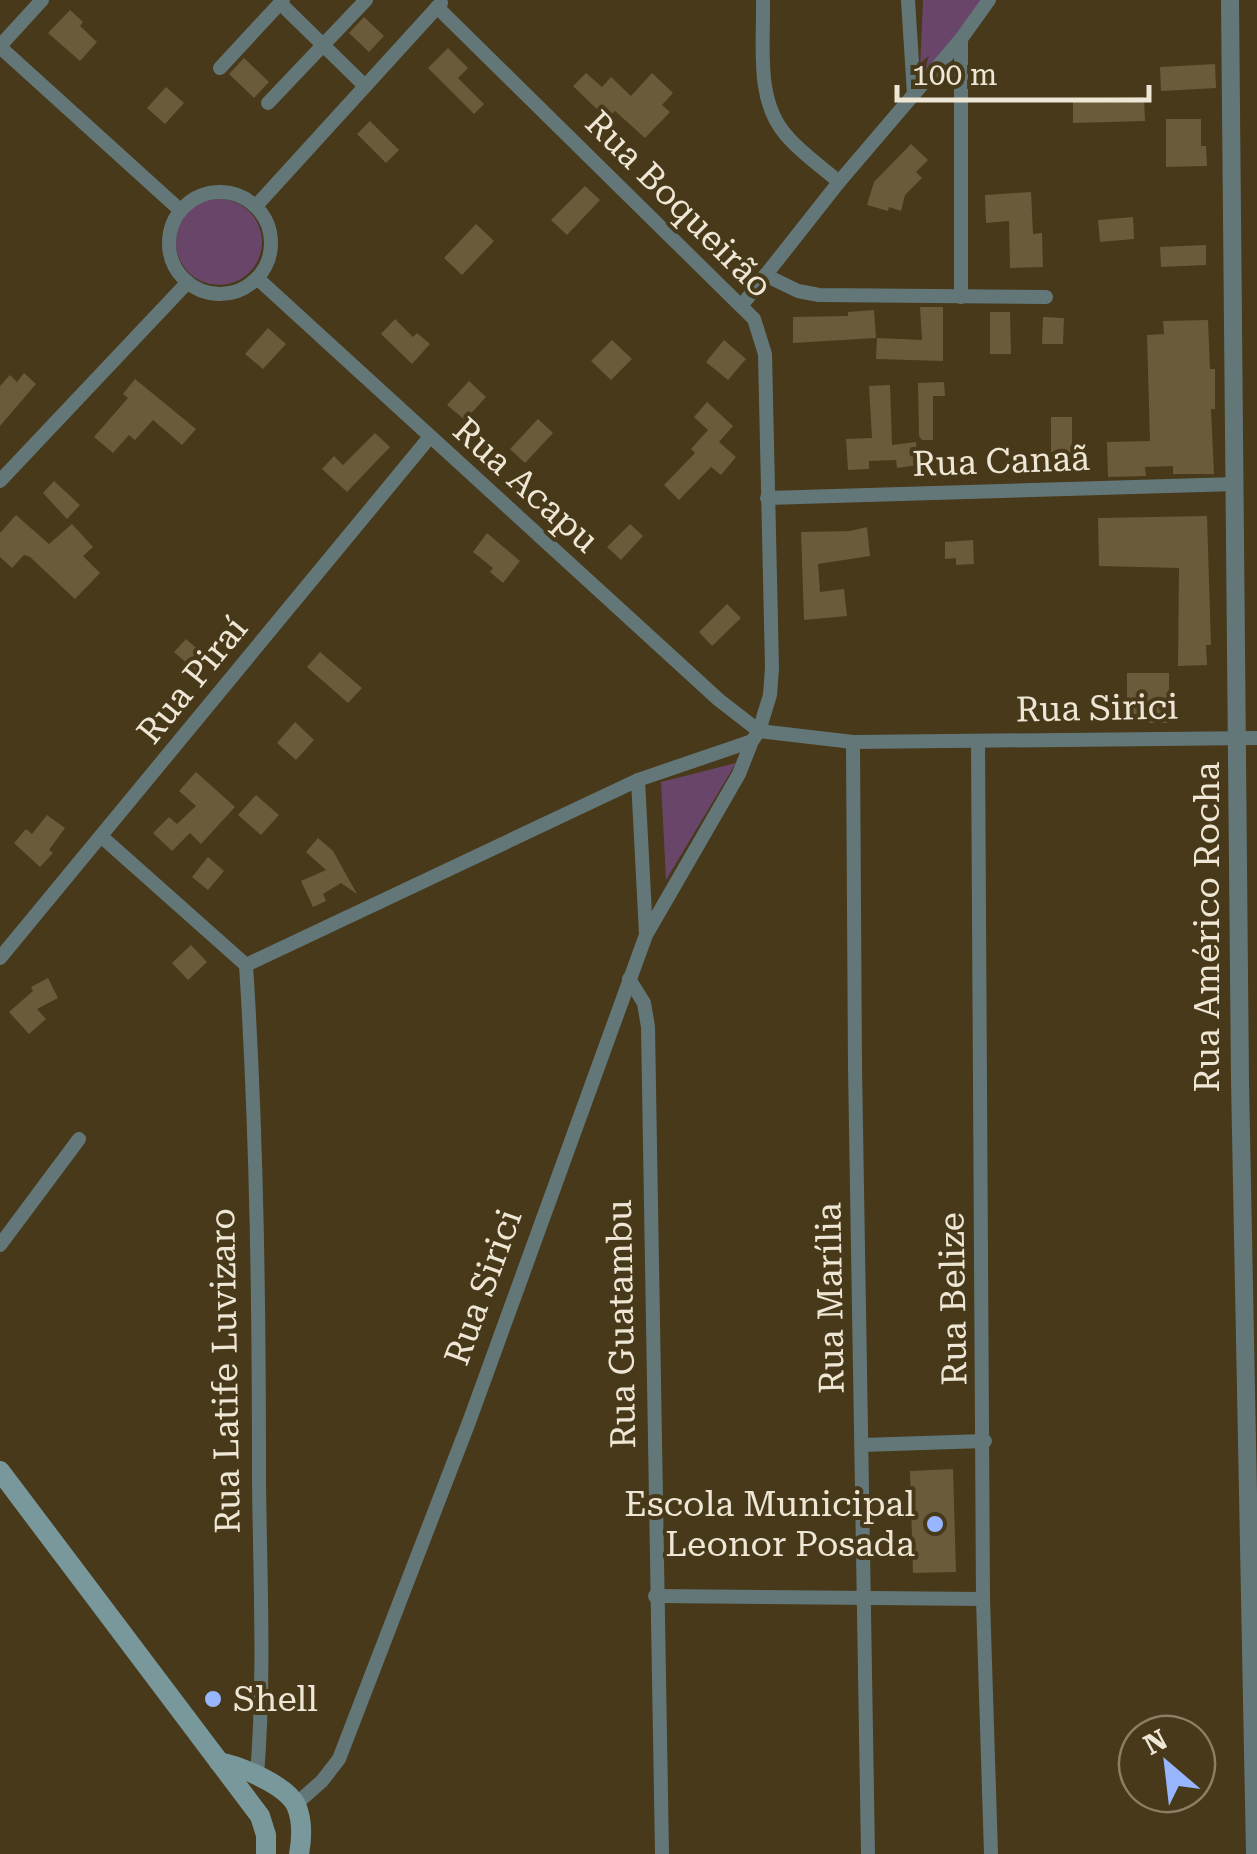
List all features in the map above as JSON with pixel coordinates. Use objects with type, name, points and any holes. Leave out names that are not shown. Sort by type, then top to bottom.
[{"type":"main road","points":[[0,1471],[260,1816],[266,1854]]},
{"type":"main road","points":[[218,1762],[240,1766],[257,1775],[296,1804],[302,1828],[299,1854]]},
{"type":"street","points":[[42,0],[0,47],[180,210]]},
{"type":"street","points":[[268,103],[366,0]]},
{"type":"street","points":[[763,0],[764,84],[776,121],[787,136],[839,182]]},
{"type":"street","points":[[908,0],[914,94]]},
{"type":"street","points":[[742,305],[990,0]]},
{"type":"street","name":"Rua Américo Rocha","points":[[1230,0],[1236,484],[1248,738],[1240,1081],[1255,1854]]},
{"type":"street","points":[[220,68],[281,2],[365,86]]},
{"type":"street","points":[[256,206],[440,4]]},
{"type":"street","name":"Rua Boqueirão","points":[[440,4],[754,319],[765,354],[772,668],[770,695],[756,736]]},
{"type":"street","points":[[961,39],[961,297]]},
{"type":"street","points":[[209,192],[242,196],[256,206],[271,234],[271,250],[256,278],[230,293],[200,290],[187,283],[176,271],[168,240],[180,210],[193,198],[209,192]]},
{"type":"street","points":[[765,276],[782,286],[819,296],[1046,297]]},
{"type":"street","name":"Rua Acapu","points":[[256,278],[756,736]]},
{"type":"street","points":[[0,481],[187,283]]},
{"type":"street","name":"Rua Piraí","points":[[0,958],[429,438]]},
{"type":"street","name":"Rua Canaã","points":[[768,498],[1236,484]]},
{"type":"street","points":[[102,837],[246,966],[638,780],[756,736]]},
{"type":"street","name":"Rua Sirici","points":[[296,1804],[322,1782],[339,1759],[469,1422],[646,934],[739,774],[756,736],[854,742],[1248,738]]},
{"type":"street","name":"Rua Marília","points":[[854,742],[855,1067],[868,1854]]},
{"type":"street","name":"Rua Belize","points":[[978,742],[983,1599],[991,1854]]},
{"type":"street","points":[[638,780],[646,934]]},
{"type":"street","name":"Rua Latife Luvizaro","points":[[246,966],[253,1076],[259,1380],[257,1775]]},
{"type":"street","name":"Rua Guatambu","points":[[629,978],[644,1002],[648,1027],[662,1854]]},
{"type":"street","points":[[0,1245],[79,1138]]},
{"type":"street","points":[[862,1445],[985,1441]]},
{"type":"street","points":[[656,1596],[983,1599]]},
{"type":"shaded area","points":[[923,0],[995,0],[930,73],[920,70]]},
{"type":"shaded area","points":[[211,199],[227,199],[250,211],[259,225],[259,259],[250,273],[227,285],[211,285],[195,278],[183,266],[176,250],[176,234],[183,218],[195,206]]},
{"type":"shaded area","points":[[736,763],[666,880],[661,782]]},
{"type":"building","points":[[70,10],[97,42],[80,61],[48,33]]},
{"type":"building","points":[[364,17],[384,36],[369,52],[349,33]]},
{"type":"building","points":[[448,48],[468,68],[458,78],[484,104],[474,114],[428,68]]},
{"type":"building","points":[[244,58],[269,82],[254,98],[229,74]]},
{"type":"building","points":[[1215,64],[1216,88],[1161,91],[1160,67]]},
{"type":"building","points":[[586,73],[602,87],[611,77],[631,96],[652,73],[673,93],[662,105],[670,112],[645,138],[615,111],[607,119],[573,86]]},
{"type":"building","points":[[166,87],[184,103],[165,124],[147,108]]},
{"type":"building","points":[[1144,97],[1145,121],[1073,123],[1073,99]]},
{"type":"building","points":[[1166,119],[1201,119],[1201,146],[1206,146],[1207,166],[1166,167]]},
{"type":"building","points":[[370,121],[399,150],[386,163],[357,134]]},
{"type":"building","points":[[911,144],[928,160],[916,172],[922,178],[905,195],[901,211],[867,205],[874,182]]},
{"type":"building","points":[[585,186],[600,200],[567,235],[551,220]]},
{"type":"building","points":[[1031,192],[1033,234],[1042,233],[1043,267],[1010,268],[1009,221],[986,223],[985,195]]},
{"type":"building","points":[[1133,217],[1134,239],[1100,242],[1098,220]]},
{"type":"building","points":[[476,224],[494,241],[462,275],[444,258]]},
{"type":"building","points":[[1206,245],[1206,265],[1161,267],[1160,247]]},
{"type":"building","points":[[920,307],[943,307],[943,361],[876,359],[877,338],[922,340]]},
{"type":"building","points":[[874,310],[876,338],[793,343],[793,317],[848,316],[848,312]]},
{"type":"building","points":[[990,312],[1010,312],[1011,354],[990,354]]},
{"type":"building","points":[[1043,317],[1064,318],[1063,344],[1042,344]]},
{"type":"building","points":[[395,319],[413,337],[417,333],[430,344],[412,364],[381,334]]},
{"type":"building","points":[[1208,320],[1210,369],[1215,369],[1215,409],[1211,409],[1214,474],[1173,474],[1173,466],[1145,467],[1146,476],[1108,477],[1107,442],[1150,441],[1147,335],[1164,334],[1163,321]]},
{"type":"building","points":[[268,328],[286,344],[263,369],[245,354]]},
{"type":"building","points":[[612,340],[632,359],[611,380],[591,361]]},
{"type":"building","points":[[724,340],[746,359],[728,380],[706,362]]},
{"type":"building","points":[[24,373],[36,384],[0,426],[0,386],[10,375],[17,382]]},
{"type":"building","points":[[135,379],[196,429],[182,445],[153,420],[135,440],[129,435],[113,453],[94,437],[128,398],[123,394]]},
{"type":"building","points":[[469,381],[486,397],[465,420],[447,405]]},
{"type":"building","points":[[944,382],[945,396],[933,396],[933,440],[922,440],[918,383]]},
{"type":"building","points":[[890,385],[892,445],[916,442],[918,465],[897,468],[896,460],[869,461],[869,469],[848,470],[846,439],[872,438],[869,386]]},
{"type":"building","points":[[707,402],[733,426],[719,442],[736,457],[721,475],[711,467],[679,500],[664,485],[695,453],[691,449],[708,430],[694,417]]},
{"type":"building","points":[[1051,417],[1072,417],[1072,452],[1051,452]]},
{"type":"building","points":[[538,419],[553,433],[525,463],[510,449]]},
{"type":"building","points":[[375,433],[390,447],[347,492],[322,469],[334,456],[343,465]]},
{"type":"building","points":[[54,481],[80,505],[67,519],[43,493]]},
{"type":"building","points":[[16,515],[49,544],[72,524],[93,547],[83,556],[100,573],[75,599],[30,557],[24,555],[12,568],[0,557],[0,533]]},
{"type":"building","points":[[1207,516],[1211,645],[1206,645],[1207,665],[1178,666],[1179,568],[1099,566],[1098,518]]},
{"type":"building","points":[[630,524],[643,536],[621,560],[607,547]]},
{"type":"building","points":[[867,527],[870,556],[818,564],[820,592],[844,589],[847,616],[804,620],[801,532]]},
{"type":"building","points":[[487,533],[520,561],[503,583],[490,572],[493,568],[473,552]]},
{"type":"building","points":[[973,540],[974,564],[956,565],[956,558],[945,559],[945,542]]},
{"type":"building","points":[[727,604],[741,618],[712,646],[699,632]]},
{"type":"building","points":[[186,639],[210,660],[198,673],[174,652]]},
{"type":"building","points":[[320,652],[362,688],[348,703],[307,667]]},
{"type":"building","points":[[1127,673],[1169,673],[1169,723],[1127,723]]},
{"type":"building","points":[[295,722],[314,740],[296,760],[277,743]]},
{"type":"building","points":[[196,772],[235,807],[201,844],[190,833],[172,851],[153,833],[169,817],[177,824],[196,806],[179,791]]},
{"type":"building","points":[[256,795],[279,815],[261,835],[238,815]]},
{"type":"building","points":[[47,815],[65,828],[49,850],[53,853],[40,867],[14,843],[26,829],[32,834]]},
{"type":"building","points":[[318,838],[333,851],[357,894],[341,883],[323,894],[326,901],[313,907],[301,881],[326,870],[306,852]]},
{"type":"building","points":[[208,857],[224,871],[208,890],[192,877]]},
{"type":"building","points":[[191,945],[207,962],[188,980],[172,963]]},
{"type":"building","points":[[48,978],[58,998],[37,1009],[46,1019],[29,1034],[9,1012],[33,991],[31,987]]},
{"type":"building","points":[[953,1469],[956,1572],[913,1573],[910,1471]]},
{"type":"place","name":"Escola Municipal Leonor Posada","points":[[935,1524]]},
{"type":"place","name":"Shell","points":[[213,1699]]}]
